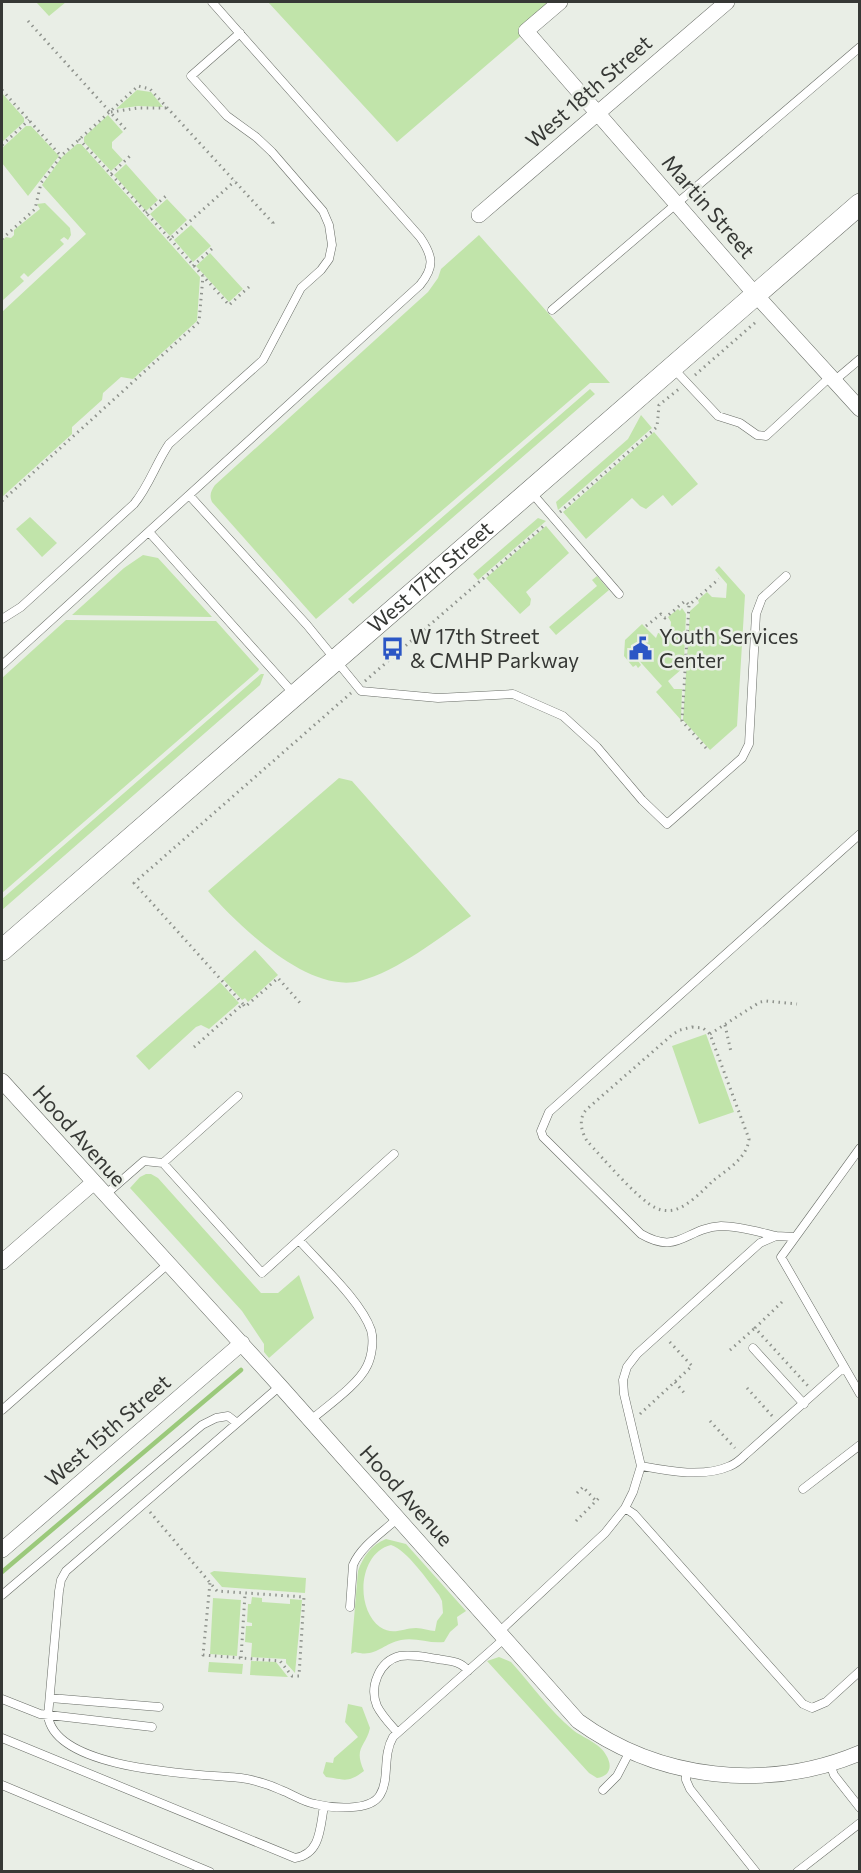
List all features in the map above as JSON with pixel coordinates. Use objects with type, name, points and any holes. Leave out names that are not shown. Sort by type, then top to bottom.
[{"type":"street","name":"Martin Street","points":[[560,2],[526,31],[755,294],[860,409]]},
{"type":"street","name":"West 18th Street","points":[[479,215],[727,2]]},
{"type":"street","name":"West 17th Street","points":[[2,950],[530,491],[679,374],[755,294],[860,204]]},
{"type":"street","name":"Hood Avenue","points":[[6,1089],[242,1343],[578,1721],[630,1751],[655,1762],[713,1774],[782,1775],[830,1764],[860,1753]]},
{"type":"street","points":[[2,1262],[93,1183]]},
{"type":"street","name":"West 15th Street","points":[[2,1550],[242,1343]]},
{"type":"lane","points":[[2,665],[420,285],[428,275],[431,265],[429,250],[420,237],[212,2]]},
{"type":"lane","points":[[2,619],[21,607],[134,504],[144,492],[160,457],[169,444],[263,360],[301,288],[321,270],[328,259],[332,246],[329,225],[323,211],[272,152],[227,116],[191,76],[240,33]]},
{"type":"lane","points":[[552,310],[860,47]]},
{"type":"lane","points":[[679,374],[718,417],[740,423],[757,435],[766,436],[860,358]]},
{"type":"lane","points":[[530,491],[620,594]]},
{"type":"lane","points":[[189,495],[307,625],[361,691],[438,698],[513,694],[563,716],[597,747],[642,800],[667,824],[742,759],[747,751],[750,744],[756,614],[762,598],[786,576]]},
{"type":"lane","points":[[148,532],[295,696]]},
{"type":"lane","points":[[795,1237],[776,1236],[722,1226],[706,1228],[675,1242],[655,1242],[641,1234],[543,1137],[541,1131],[549,1112],[860,834]]},
{"type":"lane","points":[[163,1163],[238,1096]]},
{"type":"lane","points":[[860,1148],[781,1257],[860,1394]]},
{"type":"lane","points":[[105,1195],[144,1161],[163,1163],[262,1273],[394,1154]]},
{"type":"lane","points":[[280,1386],[66,1571],[61,1580],[49,1724],[61,1739],[112,1762],[153,1771],[250,1779],[307,1802],[324,1806],[360,1807],[378,1798],[383,1789],[387,1749],[397,1732],[468,1671],[605,1533],[625,1508],[641,1466],[624,1394],[627,1367],[637,1354],[760,1243],[776,1236]]},
{"type":"lane","points":[[299,1240],[360,1309],[372,1332],[372,1351],[367,1366],[357,1380],[311,1420]]},
{"type":"lane","points":[[2,1410],[168,1264]]},
{"type":"lane","points":[[753,1348],[804,1404]]},
{"type":"lane","points":[[641,1466],[697,1472],[713,1471],[730,1466],[780,1425],[844,1367]]},
{"type":"lane","points":[[2,1595],[202,1425],[216,1418],[228,1416],[237,1423]]},
{"type":"lane","points":[[803,1489],[860,1445]]},
{"type":"lane","points":[[625,1508],[634,1514],[803,1704],[812,1708],[826,1702],[860,1671]]},
{"type":"lane","points":[[350,1607],[353,1565],[356,1559],[398,1518]]},
{"type":"lane","points":[[397,1732],[383,1715],[375,1700],[375,1682],[387,1663],[401,1656],[420,1656],[459,1663],[468,1671]]},
{"type":"lane","points":[[50,1698],[159,1707]]},
{"type":"lane","points":[[2,1699],[48,1716],[152,1727]]},
{"type":"lane","points":[[2,1738],[296,1858],[304,1857],[311,1852],[317,1842],[324,1806]]},
{"type":"lane","points":[[603,1790],[617,1776],[630,1751]]},
{"type":"lane","points":[[830,1764],[834,1775],[860,1808]]},
{"type":"lane","points":[[686,1769],[686,1780],[690,1789],[756,1872]]},
{"type":"lane","points":[[2,1785],[210,1872]]},
{"type":"lane","points":[[797,1872],[860,1823]]},
{"type":"path","points":[[28,21],[128,132]]},
{"type":"path","points":[[2,239],[35,209],[41,183],[61,156],[138,86],[150,89],[273,223],[272,225]]},
{"type":"path","points":[[2,90],[61,156]]},
{"type":"path","points":[[110,112],[138,108],[168,108]]},
{"type":"path","points":[[2,146],[29,120]]},
{"type":"path","points":[[80,139],[229,305],[249,287]]},
{"type":"path","points":[[111,174],[130,156]]},
{"type":"path","points":[[170,239],[235,181]]},
{"type":"path","points":[[146,213],[166,196]]},
{"type":"path","points":[[193,266],[214,247]]},
{"type":"path","points":[[2,501],[199,321],[203,276]]},
{"type":"path","points":[[301,1004],[278,978],[245,1007],[134,883],[657,427],[659,405],[679,374],[757,321]]},
{"type":"path","points":[[689,605],[718,579]]},
{"type":"path","points":[[646,626],[661,614],[665,618],[685,600],[689,605],[682,721],[706,748]]},
{"type":"path","points":[[710,1034],[766,1001],[797,1004]]},
{"type":"path","points":[[194,1047],[243,1004]]},
{"type":"path","points":[[725,1024],[731,1052]]},
{"type":"path","points":[[692,1026],[703,1028],[710,1034],[749,1139],[748,1144],[738,1160],[685,1205],[673,1210],[663,1210],[645,1201],[587,1141],[582,1127],[583,1113],[680,1030],[692,1026]]},
{"type":"path","points":[[730,1350],[782,1302]]},
{"type":"path","points":[[755,1328],[815,1394]]},
{"type":"path","points":[[630,1423],[692,1366],[661,1332]]},
{"type":"path","points":[[675,1382],[686,1395]]},
{"type":"path","points":[[747,1388],[780,1425]]},
{"type":"path","points":[[710,1421],[743,1457]]},
{"type":"path","points":[[576,1521],[598,1499],[583,1487],[577,1493]]},
{"type":"path","points":[[143,1503],[217,1591],[304,1597],[299,1676],[292,1676],[280,1660],[203,1655],[210,1583]]},
{"type":"path","points":[[241,1658],[245,1593]]},
{"type":"green space","points":[[36,2],[66,2],[49,16]]},
{"type":"green space","points":[[268,2],[560,2],[397,142]]},
{"type":"green space","points":[[137,90],[151,92],[163,107],[138,106],[116,109]]},
{"type":"green space","points":[[2,93],[24,118],[24,122],[2,142]]},
{"type":"green space","points":[[108,115],[123,132],[112,142],[112,148],[123,160],[111,171],[84,142],[84,137]]},
{"type":"green space","points":[[26,126],[31,126],[59,156],[28,196],[2,163],[2,148]]},
{"type":"green space","points":[[77,144],[81,144],[200,277],[197,321],[133,379],[121,377],[103,393],[102,400],[72,427],[72,434],[2,497],[2,312],[86,234],[42,185],[62,157]]},
{"type":"green space","points":[[126,164],[158,200],[146,211],[114,175]]},
{"type":"green space","points":[[167,199],[187,220],[170,236],[150,214]]},
{"type":"green space","points":[[45,203],[70,228],[71,235],[68,240],[64,237],[60,240],[64,244],[28,277],[24,273],[20,277],[24,281],[2,301],[2,241],[6,237],[11,238],[14,230],[40,209],[37,204]]},
{"type":"green space","points":[[191,225],[211,246],[193,262],[174,240]]},
{"type":"green space","points":[[479,235],[610,383],[590,383],[316,619],[212,502],[212,491],[215,485],[428,292],[438,278],[441,269]]},
{"type":"green space","points":[[210,253],[243,289],[229,302],[196,266]]},
{"type":"green space","points":[[590,389],[595,394],[353,604],[348,599]]},
{"type":"green space","points":[[641,415],[652,428],[558,510],[556,502],[628,439]]},
{"type":"green space","points":[[654,432],[698,484],[672,506],[663,495],[646,509],[632,498],[586,539],[563,512]]},
{"type":"green space","points":[[30,517],[57,543],[42,557],[16,529]]},
{"type":"green space","points":[[538,518],[546,521],[478,580],[473,574]]},
{"type":"green space","points":[[546,526],[569,553],[526,592],[531,599],[530,605],[520,614],[486,578]]},
{"type":"green space","points":[[143,555],[158,558],[212,617],[72,615],[124,568]]},
{"type":"green space","points":[[719,566],[745,595],[737,726],[710,750],[683,720],[690,611],[707,592],[712,597],[726,598],[727,584],[715,570]]},
{"type":"green space","points":[[597,576],[609,590],[556,635],[549,627],[597,586],[592,580]]},
{"type":"green space","points":[[682,608],[686,614],[684,661],[680,664],[683,668],[668,681],[674,689],[682,689],[681,720],[656,692],[662,686],[634,655],[641,665],[638,668],[636,665],[633,667],[624,656],[625,640],[642,624],[656,638],[658,633],[670,634],[671,622],[668,617]]},
{"type":"green space","points":[[66,620],[216,621],[259,669],[2,893],[2,678]]},
{"type":"green space","points":[[261,674],[264,674],[260,685],[2,910],[2,899]]},
{"type":"green space","points":[[339,778],[352,781],[471,916],[403,962],[360,981],[340,982],[319,977],[297,967],[256,938],[208,891]]},
{"type":"green space","points":[[255,950],[278,975],[248,1002],[245,998],[242,1000],[223,979]]},
{"type":"green space","points":[[220,982],[239,1003],[209,1029],[201,1025],[196,1027],[149,1070],[136,1056]]},
{"type":"green space","points":[[706,1034],[734,1112],[699,1124],[672,1046]]},
{"type":"green space","points":[[146,1174],[158,1178],[261,1293],[278,1293],[299,1275],[314,1318],[269,1358],[264,1352],[264,1344],[242,1311],[130,1188]]},
{"type":"green space","points":[[386,1539],[406,1544],[466,1611],[457,1617],[458,1625],[444,1642],[401,1640],[374,1652],[351,1654],[358,1571],[368,1552]],"holes":[[[391,1545],[417,1567],[442,1601],[443,1613],[437,1621],[435,1631],[416,1628],[389,1631],[380,1627],[372,1619],[364,1595],[366,1570],[380,1550]]]},
{"type":"green space","points":[[214,1571],[306,1578],[305,1593],[222,1587],[210,1573]]},
{"type":"green space","points":[[252,1597],[262,1598],[262,1602],[290,1604],[290,1599],[302,1600],[295,1673],[286,1663],[286,1659],[251,1657],[252,1643],[245,1642],[246,1626],[252,1626],[252,1623],[247,1622],[248,1604],[251,1604]]},
{"type":"green space","points":[[213,1598],[241,1600],[237,1656],[210,1654]]},
{"type":"green space","points":[[499,1657],[511,1662],[565,1723],[603,1751],[610,1767],[605,1775],[597,1778],[589,1773],[487,1661]]},
{"type":"green space","points":[[251,1661],[276,1662],[288,1677],[250,1675]]},
{"type":"green space","points":[[209,1662],[243,1664],[242,1674],[208,1672]]},
{"type":"green space","points":[[348,1704],[362,1707],[370,1728],[360,1752],[364,1771],[349,1779],[326,1777],[323,1773],[326,1762],[333,1763],[334,1758],[358,1737],[345,1722]]},
{"type":"waterway","points":[[2,1572],[241,1370]]},
{"type":"place","name":"W 17th Street & CMHP Parkway","points":[[392,649]]},
{"type":"place","name":"Youth Services Center","points":[[641,649]]}]
